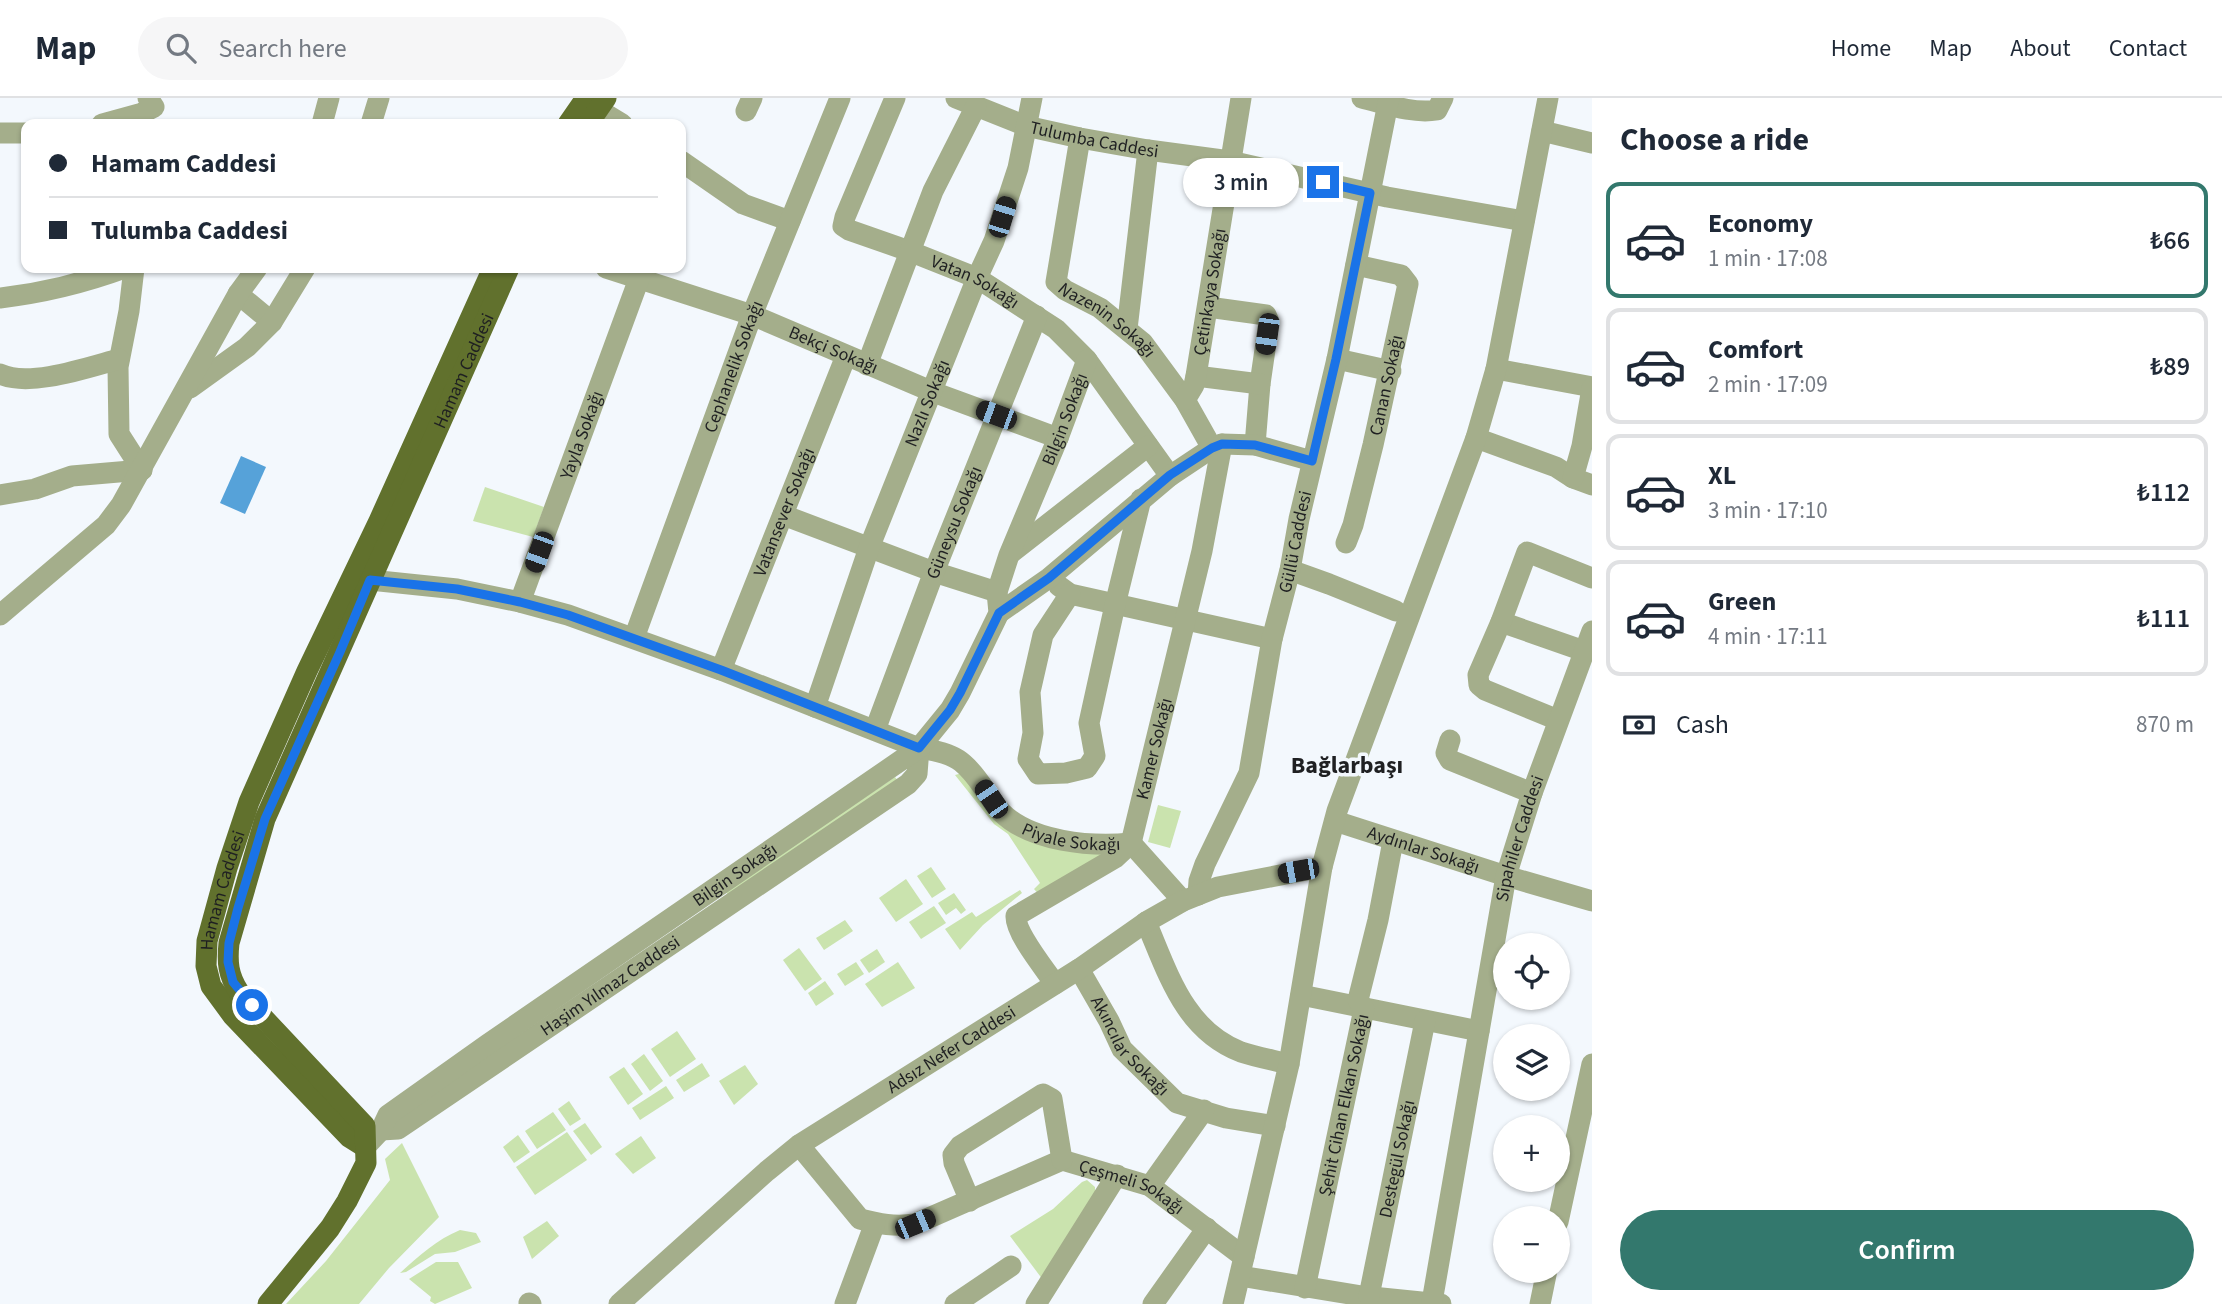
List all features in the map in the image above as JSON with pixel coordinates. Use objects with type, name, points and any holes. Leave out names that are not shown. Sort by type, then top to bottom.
[{"type":"main road","points":[[576,119],[595,108]]},
{"type":"main road","name":"Hamam Caddesi","points":[[362,577],[491,273]]},
{"type":"main road","name":"Hamam Caddesi","points":[[365,1147],[349,1137],[233,1016],[211,986],[206,966],[207,941],[227,868],[249,803],[307,671],[343,618],[507,273]]},
{"type":"main road","points":[[268,1304],[330,1228],[347,1201],[366,1163],[365,1147]]},
{"type":"street","points":[[324,119],[330,98]]},
{"type":"street","points":[[373,119],[379,98]]},
{"type":"street","name":"Cephanelik Sokağı","points":[[634,638],[752,315],[839,98]]},
{"type":"street","name":"Vatan Sokağı","points":[[895,98],[843,226],[977,278],[1056,329],[1087,360],[1170,475]]},
{"type":"street","name":"Nazlı Sokağı","points":[[815,707],[869,548],[977,278],[995,241],[1018,168],[1032,98]]},
{"type":"street","name":"Çetinkaya Sokağı","points":[[1185,400],[1196,376],[1241,98]]},
{"type":"street","points":[[1362,98],[1389,101],[1403,108],[1427,111],[1437,110],[1443,98]]},
{"type":"street","points":[[1233,1304],[1289,1064],[1322,867],[1335,821],[1476,438],[1496,369],[1548,98]]},
{"type":"street","name":"Güllü Caddesi","points":[[1190,898],[1249,773],[1272,639],[1290,570],[1336,359],[1389,101]]},
{"type":"street","points":[[867,365],[966,102]]},
{"type":"street","name":"Tulumba Caddesi","points":[[966,102],[1026,126],[1080,138],[1230,161],[1370,193],[1524,221]]},
{"type":"street","points":[[595,108],[614,119]]},
{"type":"street","points":[[119,119],[146,111]]},
{"type":"street","points":[[1542,131],[1592,143]]},
{"type":"street","points":[[0,133],[21,133]]},
{"type":"street","name":"Nazenin Sokağı","points":[[1080,138],[1056,282],[1065,290],[1100,308],[1143,343],[1217,446]]},
{"type":"street","points":[[1127,329],[1148,150]]},
{"type":"street","points":[[686,168],[743,204],[790,221]]},
{"type":"street","name":"Canan Sokağı","points":[[1346,543],[1353,525],[1391,371],[1408,284],[1401,275],[1356,265]]},
{"type":"street","points":[[0,298],[90,281],[112,273]]},
{"type":"street","points":[[134,273],[130,311],[118,367],[120,434],[142,471]]},
{"type":"street","points":[[0,615],[106,525],[142,471],[238,294],[253,273]]},
{"type":"street","points":[[184,392],[247,347],[272,322],[302,273]]},
{"type":"street","name":"Bekçi Sokağı","points":[[642,273],[752,315],[933,392],[1058,438]]},
{"type":"street","name":"Yayla Sokağı","points":[[520,602],[642,273]]},
{"type":"street","points":[[238,294],[272,322]]},
{"type":"street","points":[[1208,307],[1266,315],[1269,322],[1255,445]]},
{"type":"street","name":"Güneysu Sokağı","points":[[875,730],[934,572],[1037,316]]},
{"type":"street","name":"Vatansever Sokağı","points":[[721,670],[846,356]]},
{"type":"street","points":[[0,374],[5,377],[31,379],[55,376],[119,359]]},
{"type":"street","points":[[1336,359],[1391,371]]},
{"type":"street","name":"Bilgin Sokağı","points":[[365,1147],[381,1130],[388,1115],[488,1044],[716,901],[919,748],[950,710],[960,693],[998,602],[1009,555],[1087,360]]},
{"type":"street","points":[[1476,438],[1556,467],[1582,481],[1582,446],[1592,388],[1496,369]]},
{"type":"street","points":[[1196,376],[1260,384]]},
{"type":"street","points":[[783,515],[934,572],[998,602],[1049,578],[1170,475],[1217,446],[1255,445],[1312,461]]},
{"type":"street","points":[[1009,555],[1148,446]]},
{"type":"street","name":"Kamer Sokağı","points":[[1131,843],[1202,551],[1217,446]]},
{"type":"street","points":[[0,495],[35,489],[72,476],[142,471]]},
{"type":"street","points":[[1070,594],[1043,635],[1030,692],[1033,733],[1028,759],[1038,774],[1066,773],[1087,768],[1095,756],[1089,723],[1141,499]]},
{"type":"street","points":[[1558,720],[1485,690],[1479,685],[1478,675],[1527,552],[1592,578]]},
{"type":"street","points":[[1290,570],[1396,611]]},
{"type":"street","name":"Piyale Sokağı","points":[[362,577],[457,589],[568,615],[721,670],[919,748],[943,751],[956,757],[974,774],[999,810],[1022,827],[1055,839],[1108,845],[1131,843]]},
{"type":"street","points":[[1049,578],[1070,594],[1272,639]]},
{"type":"street","points":[[1501,622],[1584,652]]},
{"type":"street","name":"Sipahiler Caddesi","points":[[1436,1303],[1506,876],[1532,793],[1592,631]]},
{"type":"street","points":[[1451,740],[1446,753],[1450,760],[1532,793]]},
{"type":"street","name":"Aydınlar Sokağı","points":[[1335,821],[1592,901]]},
{"type":"street","name":"Şehit Cihan Elkan Sokağı","points":[[1305,1288],[1364,1009],[1358,1000],[1378,920],[1393,841]]},
{"type":"street","points":[[1055,984],[1022,934],[1016,923],[1016,916],[1115,858],[1131,843],[1190,898]]},
{"type":"street","name":"Adsız Nefer Caddesi","points":[[619,1304],[799,1145],[1079,969],[1146,922],[1190,898],[1218,887],[1322,867]]},
{"type":"street","points":[[1146,922],[1181,1002],[1195,1019],[1219,1040],[1240,1052],[1289,1064]]},
{"type":"street","name":"Akıncılar Sokağı","points":[[1079,969],[1122,1049],[1177,1104],[1254,1124],[1275,1126]]},
{"type":"street","points":[[1301,995],[1479,1031]]},
{"type":"street","name":"Destegül Sokağı","points":[[1364,1299],[1425,1021]]},
{"type":"street","points":[[1561,1206],[1592,1064]]},
{"type":"street","points":[[970,1201],[953,1155],[960,1146],[1043,1094],[1052,1099],[1062,1160]]},
{"type":"street","points":[[1150,1185],[1205,1110]]},
{"type":"street","points":[[799,1145],[860,1219],[875,1223],[845,1304]]},
{"type":"street","name":"Çeşmeli Sokağı","points":[[875,1223],[894,1227],[915,1224],[1062,1160],[1150,1185],[1207,1228],[1242,1266]]},
{"type":"street","points":[[1036,1304],[1117,1175]]},
{"type":"street","points":[[1153,1304],[1207,1228]]},
{"type":"street","points":[[955,1304],[1010,1266]]},
{"type":"street","points":[[1242,1266],[1305,1288],[1364,1299],[1436,1303]]},
{"type":"street","points":[[1539,1304],[1544,1283]]},
{"type":"green space","points":[[485,487],[544,507],[533,537],[473,521]]},
{"type":"green space","points":[[966,772],[1011,821],[1107,851],[1040,896],[1034,889],[1040,883],[1008,834],[994,824],[955,775]]},
{"type":"green space","points":[[895,777],[898,781],[728,895],[725,891]]},
{"type":"green space","points":[[1158,805],[1181,811],[1170,848],[1148,842]]},
{"type":"green space","points":[[931,867],[946,889],[932,898],[917,876]]},
{"type":"green space","points":[[906,879],[923,904],[896,922],[879,898]]},
{"type":"green space","points":[[1020,890],[1022,893],[983,925],[960,950],[945,929],[972,912],[976,917]]},
{"type":"green space","points":[[954,893],[966,910],[961,914],[956,908],[946,915],[938,903]]},
{"type":"green space","points":[[934,906],[946,923],[921,939],[909,922]]},
{"type":"green space","points":[[845,920],[853,931],[824,950],[816,938]]},
{"type":"green space","points":[[799,948],[822,979],[805,991],[783,960]]},
{"type":"green space","points":[[877,949],[885,962],[869,973],[860,960]]},
{"type":"green space","points":[[856,962],[864,974],[845,986],[837,974]]},
{"type":"green space","points":[[898,962],[915,988],[882,1007],[865,984]]},
{"type":"green space","points":[[825,981],[834,994],[816,1006],[808,993]]},
{"type":"green space","points":[[677,1031],[696,1059],[670,1077],[651,1049]]},
{"type":"green space","points":[[644,1054],[663,1081],[650,1091],[631,1064]]},
{"type":"green space","points":[[702,1063],[710,1076],[684,1092],[676,1080]]},
{"type":"green space","points":[[745,1065],[758,1084],[734,1105],[719,1081]]},
{"type":"green space","points":[[624,1067],[643,1094],[628,1105],[609,1077]]},
{"type":"green space","points":[[666,1086],[674,1098],[640,1120],[632,1108]]},
{"type":"green space","points":[[569,1101],[581,1119],[570,1126],[558,1109]]},
{"type":"green space","points":[[553,1112],[566,1130],[537,1149],[525,1131]]},
{"type":"green space","points":[[585,1123],[602,1147],[591,1155],[573,1131]]},
{"type":"green space","points":[[567,1132],[587,1160],[535,1195],[516,1167]]},
{"type":"green space","points":[[518,1135],[530,1152],[514,1163],[503,1147]]},
{"type":"green space","points":[[641,1136],[656,1158],[633,1174],[615,1154]]},
{"type":"green space","points":[[402,1143],[439,1217],[389,1268],[359,1304],[286,1304],[326,1261],[390,1180],[385,1159]]},
{"type":"green space","points":[[1087,1180],[1095,1187],[1095,1194],[1046,1284],[1010,1236],[1053,1209]]},
{"type":"green space","points":[[547,1221],[559,1236],[532,1259],[523,1237]]},
{"type":"green space","points":[[460,1230],[476,1233],[481,1242],[455,1252],[435,1254],[400,1273],[435,1244]]},
{"type":"green space","points":[[436,1262],[458,1262],[472,1288],[435,1304],[430,1301],[431,1297],[409,1279]]},
{"type":"water","points":[[241,456],[266,467],[245,514],[220,503]]},
{"type":"district","name":"Bağlarbaşı","points":[[1347,765]]},
{"type":"route","points":[[252,1005],[233,982],[228,962],[229,943],[238,908],[265,819],[370,580],[457,589],[568,615],[721,670],[919,748],[950,710],[999,613],[1049,578],[1170,475],[1222,444],[1255,445],[1312,461],[1370,193],[1323,182]]}]
